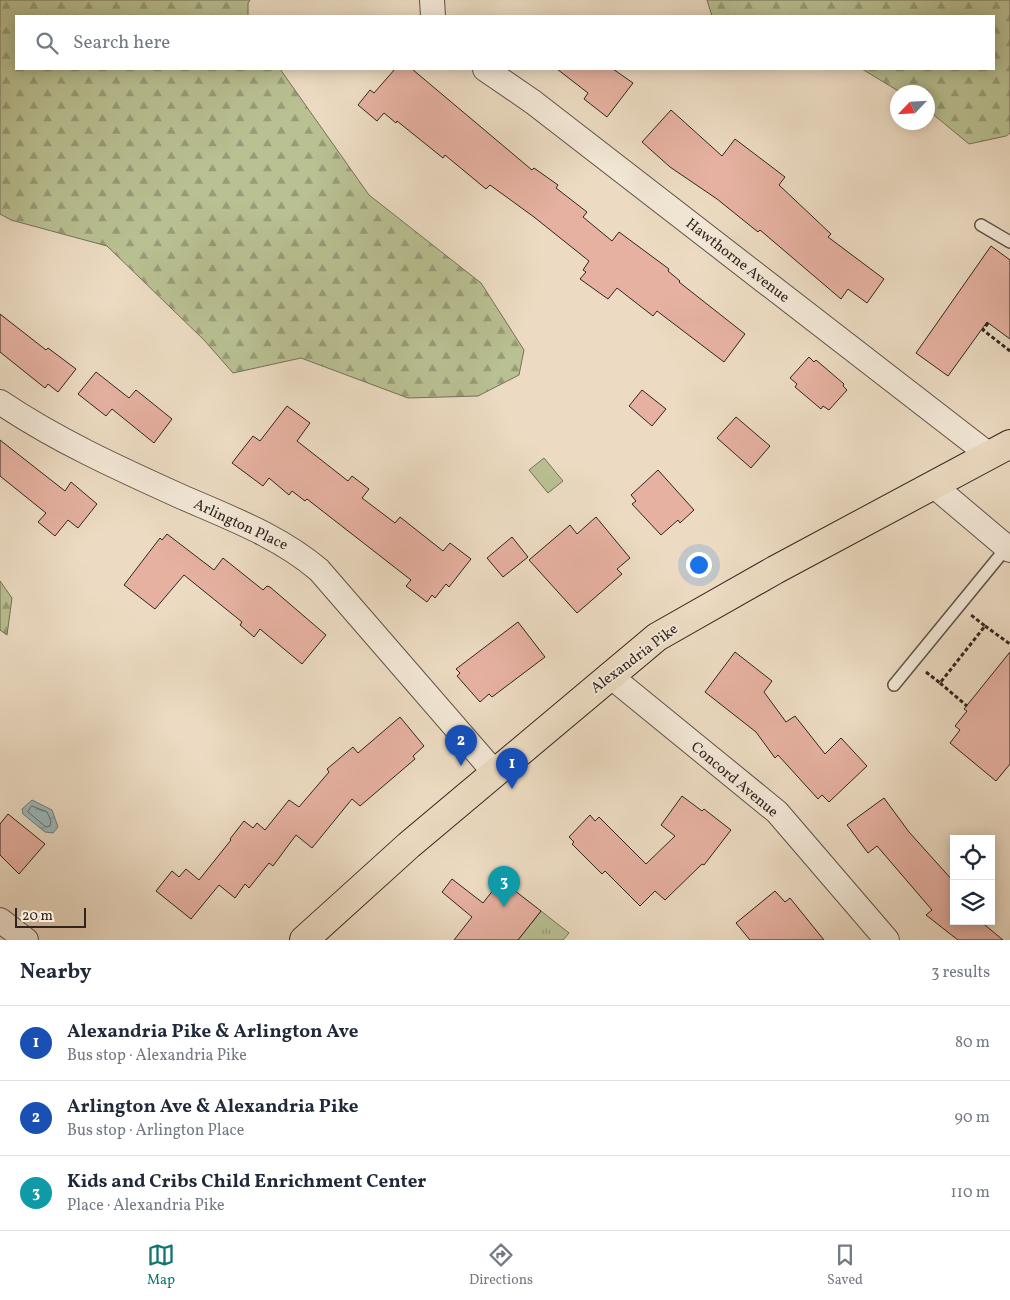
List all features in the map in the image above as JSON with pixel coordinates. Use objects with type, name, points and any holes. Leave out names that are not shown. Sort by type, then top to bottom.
[{"type":"main road","name":"Alexandria Pike","points":[[312,937],[409,845],[609,675],[657,637],[689,617],[999,449]]},
{"type":"street","points":[[432,0],[433,15]]},
{"type":"street","name":"Hawthorne Avenue","points":[[486,70],[533,102],[999,449]]},
{"type":"street","name":"Arlington Place","points":[[0,402],[64,440],[157,486],[275,538],[298,552],[318,570],[495,773]]},
{"type":"street","points":[[933,485],[1009,549]]},
{"type":"street","name":"Concord Avenue","points":[[609,675],[778,812],[887,940]]},
{"type":"street","points":[[0,920],[26,940]]},
{"type":"lane","points":[[981,225],[1010,242]]},
{"type":"lane","points":[[894,685],[1009,549]]},
{"type":"path","points":[[988,323],[983,330],[1010,351]]},
{"type":"path","points":[[959,606],[1010,644]]},
{"type":"path","points":[[940,683],[985,626]]},
{"type":"path","points":[[913,661],[967,706]]},
{"type":"green space","points":[[0,0],[250,0],[248,3],[248,15],[15,15],[15,70],[281,70],[369,195],[481,283],[524,350],[519,375],[478,396],[408,398],[301,358],[233,373],[204,340],[107,246],[11,220],[0,214]]},
{"type":"green space","points":[[707,0],[1010,0],[1010,133],[1006,136],[969,144],[935,116],[935,85],[890,86],[864,70],[995,70],[995,15],[712,15]]},
{"type":"green space","points":[[544,458],[563,481],[548,493],[529,470]]},
{"type":"green space","points":[[0,581],[12,598],[7,635],[0,630]]},
{"type":"green space","points":[[541,911],[569,933],[563,940],[518,940]]},
{"type":"water","points":[[32,800],[52,810],[58,827],[53,833],[45,832],[23,814],[22,809]]},
{"type":"building","points":[[394,70],[413,70],[532,170],[534,168],[558,185],[556,188],[587,212],[583,217],[612,241],[619,232],[669,269],[668,271],[679,282],[745,334],[724,362],[657,311],[653,316],[617,288],[608,299],[580,279],[586,272],[583,270],[589,261],[534,217],[490,185],[486,189],[445,155],[443,158],[397,121],[396,123],[384,113],[377,121],[358,105],[370,90],[374,93]]},
{"type":"building","points":[[558,70],[614,70],[633,83],[607,117],[584,99],[588,93]]},
{"type":"building","points":[[671,110],[722,156],[735,139],[785,177],[779,185],[831,234],[828,237],[884,279],[867,303],[848,289],[841,299],[760,230],[758,232],[717,199],[670,167],[642,142]]},
{"type":"building","points":[[991,246],[1010,260],[1010,339],[987,322],[948,376],[916,353]]},
{"type":"building","points":[[0,314],[46,350],[48,348],[76,369],[58,392],[48,384],[45,388],[0,352]]},
{"type":"building","points":[[809,357],[814,362],[816,360],[844,384],[843,386],[847,390],[829,410],[823,406],[821,409],[795,387],[797,384],[790,378]]},
{"type":"building","points":[[96,372],[129,398],[136,390],[172,419],[154,443],[112,409],[106,416],[78,394]]},
{"type":"building","points":[[642,390],[666,409],[652,426],[629,406]]},
{"type":"building","points":[[287,406],[310,423],[297,441],[348,481],[352,476],[369,489],[362,498],[395,523],[400,517],[443,551],[450,543],[471,559],[449,587],[446,584],[435,598],[432,595],[427,602],[406,586],[411,580],[307,499],[305,501],[292,491],[289,495],[269,478],[263,486],[232,463],[253,436],[260,441]]},
{"type":"building","points":[[736,417],[770,446],[751,468],[717,438]]},
{"type":"building","points":[[0,440],[65,491],[71,482],[97,504],[78,528],[68,520],[55,536],[38,522],[46,513],[0,476]]},
{"type":"building","points":[[658,470],[694,510],[680,523],[678,520],[661,535],[632,504],[636,501],[631,495]]},
{"type":"building","points":[[596,517],[630,558],[617,569],[622,574],[577,613],[529,560],[570,525],[577,534]]},
{"type":"building","points":[[167,534],[214,570],[223,558],[263,590],[267,586],[270,587],[326,635],[302,664],[260,629],[254,637],[240,625],[242,622],[184,575],[155,609],[124,585],[160,538],[162,540]]},
{"type":"building","points":[[512,537],[528,557],[503,577],[487,558]]},
{"type":"building","points":[[518,622],[545,657],[492,697],[489,694],[480,702],[457,676],[460,673],[456,669]]},
{"type":"building","points":[[735,652],[772,681],[764,692],[786,722],[795,716],[825,754],[841,738],[867,766],[829,802],[822,795],[818,799],[778,755],[775,758],[756,732],[705,692]]},
{"type":"building","points":[[1010,652],[1010,764],[996,781],[950,743],[960,730],[955,726],[967,711],[964,709]]},
{"type":"building","points":[[400,717],[424,746],[413,756],[415,759],[360,806],[352,799],[312,848],[296,835],[273,866],[269,863],[249,888],[245,884],[235,898],[219,885],[191,919],[156,891],[172,871],[179,877],[186,869],[199,880],[244,821],[253,828],[257,823],[265,830],[289,800],[299,807],[329,772],[327,769],[353,747],[358,753]]},
{"type":"building","points":[[682,796],[702,811],[704,809],[731,830],[704,865],[702,864],[665,900],[655,891],[640,906],[605,871],[602,874],[572,844],[574,842],[569,837],[590,815],[595,821],[599,817],[646,864],[675,836],[661,825]]},
{"type":"building","points":[[884,798],[909,832],[950,878],[950,925],[985,925],[1003,940],[958,940],[926,915],[932,910],[877,846],[868,853],[847,825]]},
{"type":"building","points":[[8,814],[45,844],[19,874],[0,855],[0,824]]},
{"type":"building","points":[[452,879],[483,903],[501,880],[541,911],[518,940],[454,940],[472,917],[442,892]]},
{"type":"building","points":[[775,891],[785,902],[790,898],[824,940],[750,940],[736,923]]},
{"type":"place","name":"Arlington Ave & Alexandria Pike","points":[[461,766]]},
{"type":"place","name":"Alexandria Pike & Arlington Ave","points":[[512,789]]},
{"type":"place","name":"Kids and Cribs Child Enrichment Center","points":[[504,907]]}]
